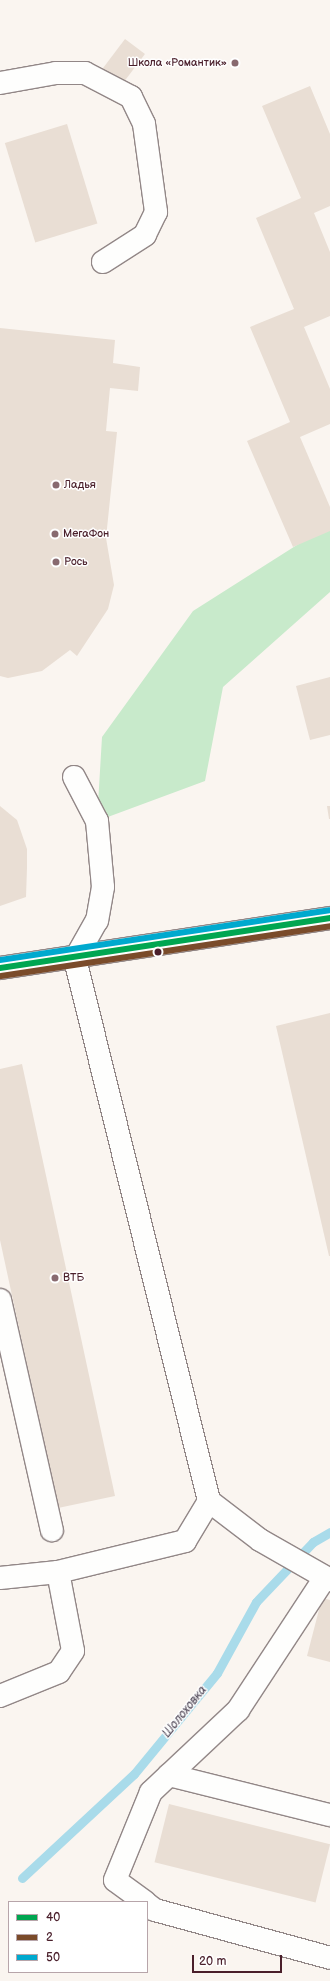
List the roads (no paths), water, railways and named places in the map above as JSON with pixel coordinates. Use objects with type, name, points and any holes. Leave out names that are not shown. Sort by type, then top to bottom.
[{"type":"street","points":[[0,82],[56,72],[86,73],[131,97],[144,124],[156,212],[145,235],[103,262]]},
{"type":"street","points":[[74,777],[97,821],[103,887],[97,920],[75,959],[210,1502],[260,1540],[327,1580],[238,1710],[151,1792],[115,1880],[143,1901]]},
{"type":"street","points":[[0,968],[75,959],[330,918]]},
{"type":"street","points":[[0,1300],[52,1530]]},
{"type":"street","points":[[0,1578],[58,1572],[185,1541],[210,1502]]},
{"type":"street","points":[[0,1696],[59,1672],[73,1651],[58,1572]]},
{"type":"street","points":[[169,1775],[330,1815]]},
{"type":"street","points":[[148,1905],[155,1910],[330,1958]]},
{"type":"waterway","name":"Шолоховка","points":[[22,1878],[134,1774],[217,1673],[256,1602],[313,1542],[330,1532]]},
{"type":"place","name":"Школа «Романтик»","points":[[235,63]]},
{"type":"place","name":"Ладья","points":[[56,485]]},
{"type":"place","name":"МегаФон","points":[[55,534]]},
{"type":"place","name":"Рось","points":[[56,562]]},
{"type":"place","name":"ВТБ","points":[[55,1278]]}]
